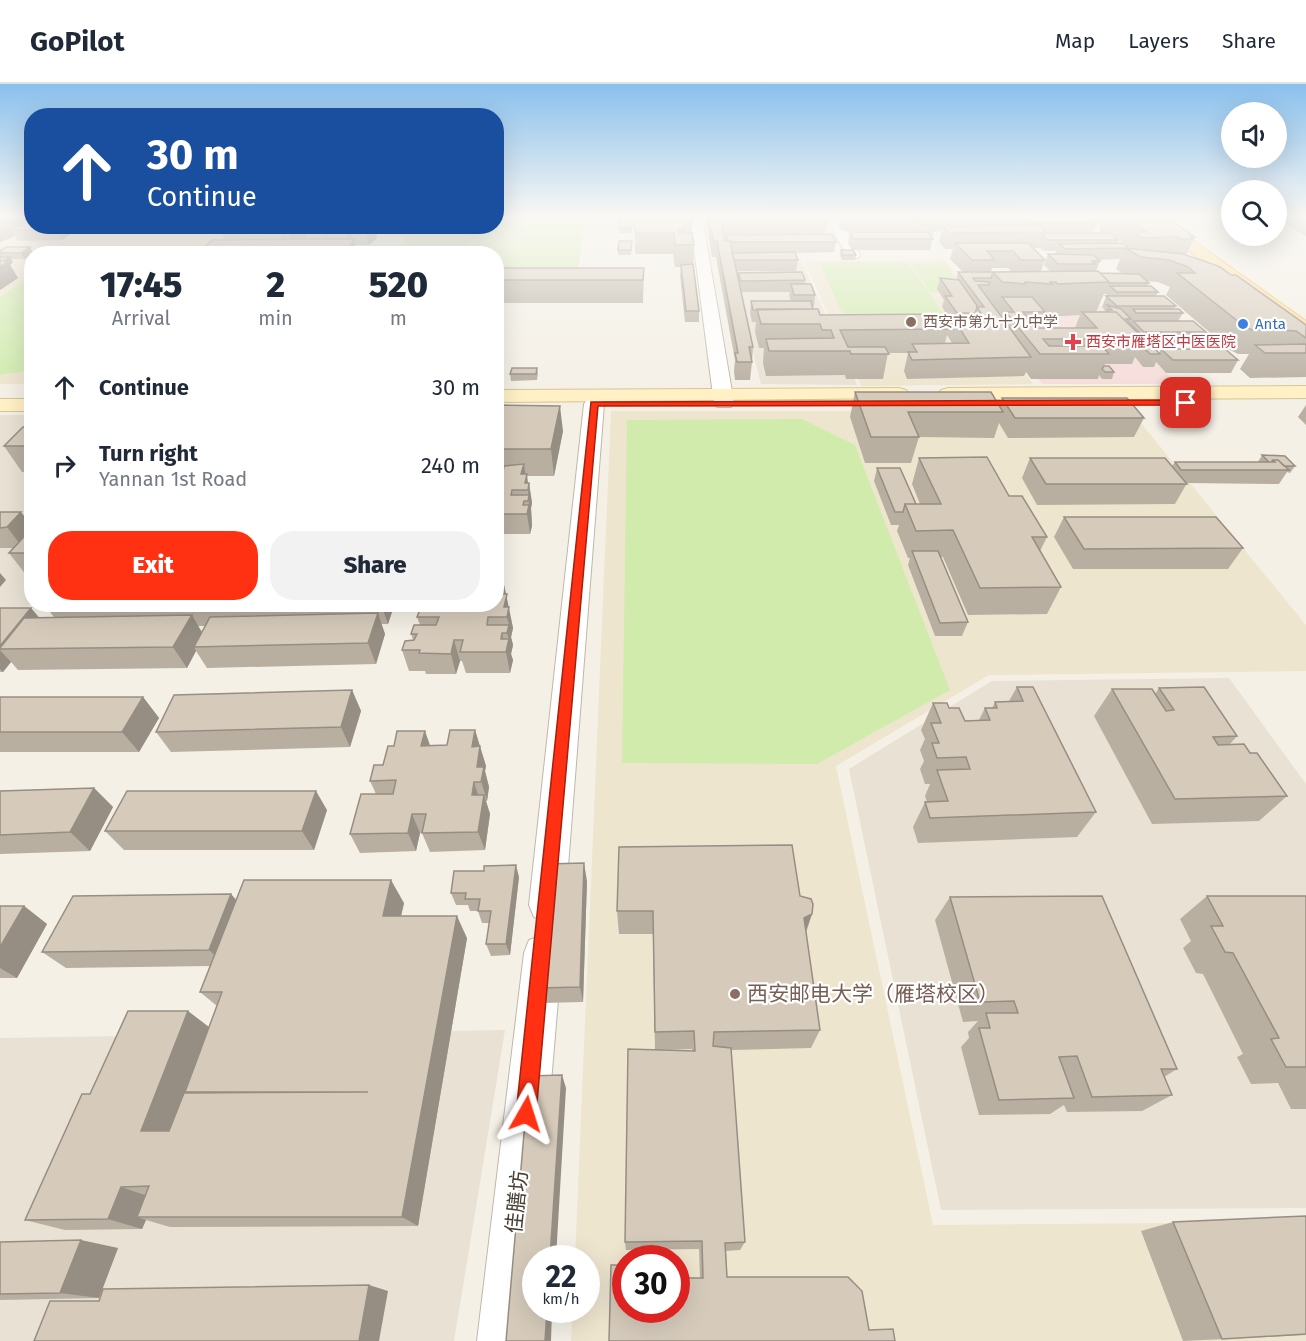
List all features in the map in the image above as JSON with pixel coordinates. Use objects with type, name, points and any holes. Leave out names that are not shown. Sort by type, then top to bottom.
[{"type":"main road","points":[[1232,276],[1306,329]]},
{"type":"main road","points":[[504,396],[724,399],[920,398],[1306,392]]},
{"type":"main road","points":[[0,397],[24,397]]},
{"type":"main road","points":[[920,398],[1306,403]]},
{"type":"main road","points":[[504,404],[594,404],[724,399]]},
{"type":"main road","points":[[0,405],[24,405]]},
{"type":"street","points":[[705,276],[724,399]]},
{"type":"street","name":"佳膳坊","points":[[503,1341],[594,404]]},
{"type":"shaded area","points":[[0,276],[24,276],[24,384],[0,384]]},
{"type":"shaded area","points":[[733,276],[808,276],[857,385],[761,384]]},
{"type":"shaded area","name":"西安市第九十九中学","points":[[811,276],[957,276],[1033,384],[861,386]]},
{"type":"shaded area","name":"西安市雁塔区中医医院","points":[[979,300],[1094,300],[1177,384],[1042,384]]},
{"type":"shaded area","name":"西安邮电大学（雁塔校区）","points":[[611,411],[1131,411],[1306,625],[1306,671],[989,675],[836,766],[933,1225],[1306,1222],[1306,1341],[571,1341],[572,1323],[600,1323],[600,1245],[576,1245]]},
{"type":"shaded area","points":[[0,415],[24,415],[25,612],[0,646]]},
{"type":"shaded area","points":[[1229,678],[1306,784],[1306,1208],[941,1210],[849,769],[992,681]]},
{"type":"shaded area","points":[[505,1030],[454,1341],[0,1341],[0,1038]]},
{"type":"green space","points":[[825,276],[917,276],[958,334],[852,334]]},
{"type":"green space","points":[[919,276],[954,276],[966,292],[930,292]]},
{"type":"green space","points":[[24,280],[24,371],[0,375],[0,297]]},
{"type":"green space","points":[[802,419],[855,445],[950,690],[817,764],[622,763],[627,420]]},
{"type":"building","points":[[504,276],[643,276],[643,280],[504,280]]},
{"type":"building","points":[[682,276],[694,276],[699,311],[686,311]]},
{"type":"building","points":[[723,276],[738,276],[753,347],[749,347],[752,362],[737,362],[735,353],[738,353]]},
{"type":"building","points":[[739,276],[803,276],[805,280],[741,281]]},
{"type":"building","points":[[961,276],[992,276],[991,278],[973,278],[975,281],[990,282],[989,285],[978,285],[1031,357],[912,360],[908,352],[917,352],[912,344],[969,343],[951,315],[982,315],[977,307],[984,307]]},
{"type":"building","points":[[996,276],[1103,276],[1109,282],[1057,284],[1050,282],[1052,284],[1025,282],[1026,284],[1002,282]]},
{"type":"building","points":[[1103,276],[1141,276],[1149,283],[1109,283]]},
{"type":"building","points":[[1180,276],[1237,276],[1306,325],[1306,338],[1296,331],[1281,330],[1276,325],[1260,326],[1265,330],[1252,330]]},
{"type":"building","points":[[940,278],[959,280],[978,307],[975,313],[957,313],[945,296],[952,296]]},
{"type":"building","points":[[791,284],[811,284],[815,295],[794,295]]},
{"type":"building","points":[[1110,286],[1151,286],[1158,292],[1117,292]]},
{"type":"building","points":[[1106,296],[1164,296],[1176,306],[1117,306]]},
{"type":"building","points":[[1002,297],[1032,297],[1045,312],[1023,312],[1035,328],[1097,328],[1082,312],[1116,312],[1144,339],[1043,339],[1049,346],[1102,346],[1109,354],[1040,354],[1006,312],[1014,312]]},
{"type":"building","points":[[751,301],[811,301],[813,309],[753,310]]},
{"type":"building","points":[[1107,305],[1121,309],[1131,319],[1126,319],[1160,354],[1150,354],[1141,345],[1144,339],[1116,312],[1108,312],[1107,310],[1112,310]]},
{"type":"building","points":[[757,309],[818,309],[820,315],[939,314],[949,329],[840,330],[848,347],[885,347],[889,354],[851,354],[850,351],[769,351],[766,339],[834,338],[831,330],[822,330],[820,324],[761,324]]},
{"type":"building","points":[[1133,309],[1179,309],[1183,313],[1136,313]]},
{"type":"building","points":[[1133,321],[1193,321],[1206,332],[1144,332]]},
{"type":"building","points":[[1306,344],[1306,353],[1265,353],[1255,345]]},
{"type":"building","points":[[1161,349],[1225,349],[1238,360],[1173,360]]},
{"type":"building","points":[[1104,366],[1109,366],[1114,372],[1105,372],[1102,369]]},
{"type":"building","points":[[512,368],[537,368],[536,374],[510,374]]},
{"type":"building","points":[[855,392],[991,392],[1003,412],[908,412],[919,437],[871,437]]},
{"type":"building","points":[[1002,398],[1127,398],[1144,418],[1015,418]]},
{"type":"building","points":[[504,405],[560,406],[551,449],[504,449]]},
{"type":"building","points":[[23,427],[24,427],[24,446],[4,446]]},
{"type":"building","points":[[1262,455],[1285,456],[1295,466],[1284,466],[1278,460],[1269,462]]},
{"type":"building","points":[[987,457],[1009,496],[1022,496],[1047,537],[1032,537],[1061,587],[980,588],[953,530],[916,531],[905,504],[941,504],[919,458]]},
{"type":"building","points":[[1030,458],[1165,458],[1187,484],[1046,484]]},
{"type":"building","points":[[1273,460],[1278,460],[1289,470],[1181,470],[1175,462],[1275,462]]},
{"type":"building","points":[[524,464],[521,474],[527,474],[525,483],[529,483],[528,490],[512,490],[511,495],[529,495],[528,501],[524,501],[523,505],[529,505],[527,514],[504,514],[504,466]]},
{"type":"building","points":[[877,468],[900,468],[916,504],[905,504],[903,512],[895,512]]},
{"type":"building","points":[[0,512],[21,512],[7,527],[0,528]]},
{"type":"building","points":[[1064,517],[1216,517],[1243,548],[1084,549]]},
{"type":"building","points":[[24,537],[24,553],[9,553]]},
{"type":"building","points":[[912,551],[938,551],[968,622],[940,623]]},
{"type":"building","points":[[504,607],[509,607],[507,617],[488,617],[487,625],[509,625],[507,633],[502,633],[501,639],[509,639],[506,652],[460,652],[463,640],[454,640],[451,654],[402,650],[405,641],[414,640],[417,634],[411,634],[414,625],[436,625],[439,617],[417,617],[419,612],[504,612]]},
{"type":"building","points":[[0,608],[24,608],[24,612],[28,612],[0,646]]},
{"type":"building","points":[[378,613],[368,643],[194,647],[210,617]]},
{"type":"building","points":[[192,615],[173,647],[0,649],[24,618]]},
{"type":"building","points":[[1017,687],[1033,687],[1096,812],[930,818],[925,802],[948,801],[937,770],[970,769],[966,757],[937,758],[932,743],[939,743],[931,723],[941,723],[933,703],[947,703],[949,708],[959,708],[965,721],[990,720],[985,708],[997,708],[995,702],[1023,701]]},
{"type":"building","points":[[1204,687],[1237,736],[1213,737],[1218,745],[1244,744],[1250,753],[1257,753],[1287,796],[1175,799],[1112,689],[1152,689],[1166,711],[1174,710],[1159,688]]},
{"type":"building","points":[[352,690],[341,727],[156,732],[174,695]]},
{"type":"building","points":[[0,697],[143,697],[122,732],[0,732]]},
{"type":"building","points":[[450,730],[475,730],[472,747],[480,746],[477,767],[484,767],[481,782],[474,782],[472,795],[484,795],[478,832],[422,833],[426,814],[412,814],[408,833],[350,834],[361,794],[393,794],[396,780],[370,781],[374,765],[383,765],[388,746],[394,746],[397,731],[425,731],[421,746],[447,745]]},
{"type":"building","points":[[94,788],[70,832],[0,835],[0,791]]},
{"type":"building","points":[[127,791],[316,791],[302,831],[105,831]]},
{"type":"building","points":[[792,845],[800,896],[811,899],[813,904],[812,914],[804,918],[820,1030],[714,1032],[713,1046],[731,1048],[745,1242],[725,1243],[727,1277],[848,1277],[862,1291],[869,1330],[893,1329],[895,1341],[609,1341],[611,1265],[612,1323],[690,1323],[690,1278],[703,1278],[702,1241],[625,1242],[628,1049],[695,1051],[694,1031],[655,1032],[653,911],[617,911],[619,847]]},
{"type":"building","points":[[584,863],[580,987],[537,988],[546,864]]},
{"type":"building","points":[[516,865],[506,944],[486,944],[491,911],[478,911],[480,899],[465,899],[466,893],[451,893],[454,871],[484,871],[484,866]]},
{"type":"building","points":[[244,880],[391,880],[383,916],[457,916],[402,1217],[137,1217],[149,1186],[121,1187],[108,1219],[25,1220],[82,1094],[90,1094],[128,1011],[188,1011],[141,1131],[169,1131],[184,1093],[368,1092],[185,1092],[222,992],[200,992]]},
{"type":"building","points":[[231,894],[209,950],[42,952],[73,896]]},
{"type":"building","points":[[1102,896],[1177,1069],[1161,1069],[1172,1095],[1092,1097],[1077,1056],[1059,1057],[1074,1098],[999,1100],[979,1028],[990,1028],[986,1013],[1018,1013],[1014,1001],[980,1002],[950,897]]},
{"type":"building","points":[[1207,896],[1306,896],[1306,1067],[1286,1067],[1271,1039],[1279,1038],[1233,953],[1225,952],[1211,926],[1223,926]]},
{"type":"building","points":[[0,906],[24,906],[0,947]]},
{"type":"building","points":[[562,1075],[551,1245],[522,1245],[522,1323],[546,1323],[545,1341],[506,1341],[529,1076]]},
{"type":"building","points":[[1306,1216],[1306,1334],[1222,1339],[1173,1222]]},
{"type":"building","points":[[81,1240],[60,1293],[0,1294],[0,1242]]},
{"type":"building","points":[[369,1285],[359,1341],[34,1341],[50,1301],[99,1301],[103,1289]]},
{"type":"place","name":"西安市第九十九中学","points":[[911,322]]},
{"type":"place","name":"Anta","points":[[1243,324]]},
{"type":"place","name":"西安市雁塔区中医医院","points":[[1073,342]]},
{"type":"place","name":"西安邮电大学（雁塔校区）","points":[[735,994]]},
{"type":"route","points":[[526,1114],[594,404],[1186,403]]}]
